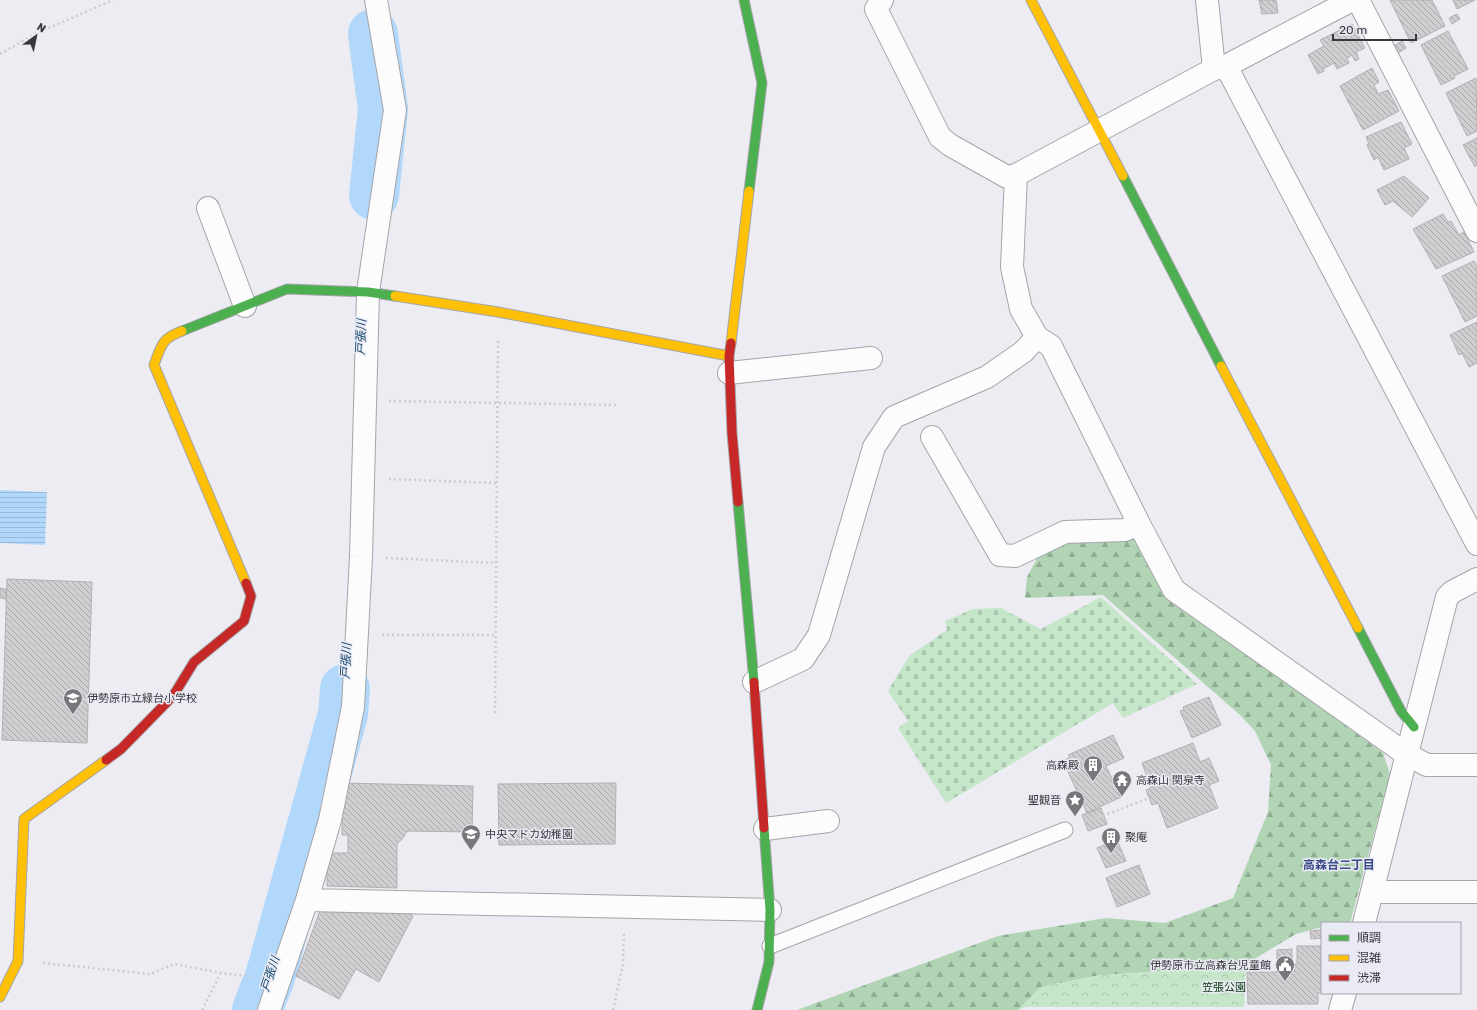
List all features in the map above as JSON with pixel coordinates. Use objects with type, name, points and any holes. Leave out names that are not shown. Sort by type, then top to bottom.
[{"type":"street","points":[[269,1010],[307,900],[330,820],[353,707],[361,557],[368,292],[395,110],[376,0]]},
{"type":"street","points":[[744,0],[762,83],[729,364],[732,434],[754,682],[770,910],[769,962],[757,1010]]},
{"type":"street","points":[[882,0],[876,9],[940,137],[950,145],[1007,177],[1016,175],[1220,67],[1352,0]]},
{"type":"street","points":[[1031,0],[1401,711],[1414,727]]},
{"type":"street","points":[[1207,0],[1220,67],[1477,544]]},
{"type":"street","points":[[1358,0],[1477,231]]},
{"type":"street","points":[[1016,175],[1012,267],[1022,308],[1037,337],[1051,346],[1139,524],[1174,590],[1406,754],[1427,765],[1477,765]]},
{"type":"street","points":[[208,208],[245,306]]},
{"type":"street","points":[[0,997],[18,961],[24,819],[121,749],[173,696],[194,662],[244,621],[251,596],[154,365],[163,342],[171,335],[287,289],[368,292],[498,312],[729,364],[870,358]]},
{"type":"street","points":[[754,682],[803,659],[819,635],[874,447],[894,417],[988,377],[1023,352],[1037,337]]},
{"type":"street","points":[[932,437],[1000,555],[1016,556],[1065,532],[1125,530],[1139,524]]},
{"type":"street","points":[[1364,922],[1447,597],[1452,592],[1477,579]]},
{"type":"street","points":[[765,830],[828,821]]},
{"type":"street","points":[[1372,892],[1477,892]]},
{"type":"street","points":[[307,900],[770,910]]},
{"type":"street","points":[[1340,1010],[1345,994]]},
{"type":"lane","points":[[770,946],[1065,830]]},
{"type":"path","points":[[0,54],[36,33],[113,0]]},
{"type":"path","points":[[495,713],[498,312]]},
{"type":"path","points":[[365,401],[619,405]]},
{"type":"path","points":[[363,478],[496,483]]},
{"type":"path","points":[[361,557],[496,563]]},
{"type":"path","points":[[357,635],[496,635]]},
{"type":"path","points":[[1065,830],[1147,799]]},
{"type":"path","points":[[613,1010],[623,965],[624,907]]},
{"type":"path","points":[[18,961],[150,974],[174,964],[221,973],[279,981]]},
{"type":"path","points":[[202,1010],[221,973]]},
{"type":"green space","points":[[1130,525],[1168,594],[1383,753],[1390,774],[1350,922],[1321,922],[1321,927],[1296,934],[1246,964],[1095,976],[1041,987],[1018,1010],[797,1010],[998,936],[1106,918],[1165,923],[1233,898],[1268,812],[1271,765],[1255,731],[1240,715],[1103,595],[1025,598],[1027,577],[1041,551]]},
{"type":"green space","points":[[1101,597],[1197,684],[1123,718],[1113,703],[946,803],[898,728],[908,721],[888,691],[909,656],[947,630],[945,621],[973,609],[1001,608],[1041,629]]},
{"type":"green space","name":"笠張公園","points":[[1246,964],[1244,1007],[1026,1007],[1018,1010],[1041,987],[1095,976]]},
{"type":"water","points":[[0,490],[47,492],[45,545],[0,543]]},
{"type":"building","points":[[1259,0],[1276,0],[1278,13],[1262,14]]},
{"type":"building","points":[[1390,0],[1432,0],[1445,26],[1411,43]]},
{"type":"building","points":[[1453,0],[1475,0],[1457,9]]},
{"type":"building","points":[[1457,14],[1460,19],[1452,24],[1449,18]]},
{"type":"building","points":[[1352,24],[1365,48],[1356,52],[1359,59],[1355,61],[1352,55],[1347,58],[1349,63],[1337,69],[1334,63],[1323,69],[1324,71],[1318,74],[1308,55],[1324,46],[1320,40]]},
{"type":"building","points":[[1448,31],[1468,69],[1441,85],[1421,45]]},
{"type":"building","points":[[1402,41],[1406,48],[1398,53],[1394,46]]},
{"type":"building","points":[[1372,68],[1379,82],[1374,85],[1378,94],[1388,90],[1399,111],[1363,130],[1340,86]]},
{"type":"building","points":[[1476,78],[1477,131],[1467,136],[1446,93]]},
{"type":"building","points":[[1401,122],[1412,144],[1404,148],[1409,159],[1384,170],[1378,157],[1374,160],[1367,145],[1369,144],[1366,137]]},
{"type":"building","points":[[1477,138],[1477,165],[1475,167],[1463,145]]},
{"type":"building","points":[[1404,176],[1429,198],[1412,217],[1393,201],[1385,205],[1377,190]]},
{"type":"building","points":[[1443,214],[1448,222],[1451,221],[1459,235],[1464,232],[1474,252],[1436,269],[1413,229]]},
{"type":"building","points":[[1474,261],[1477,266],[1477,316],[1465,322],[1442,276]]},
{"type":"building","points":[[1477,322],[1477,363],[1469,367],[1462,353],[1459,355],[1450,335]]},
{"type":"building","points":[[7,579],[92,582],[87,743],[2,740]]},
{"type":"building","points":[[0,588],[6,589],[6,599],[0,598]]},
{"type":"building","points":[[1209,697],[1221,725],[1192,738],[1180,711],[1184,710],[1183,707]]},
{"type":"building","name":"高森殿","points":[[1113,735],[1124,758],[1106,766],[1121,797],[1087,813],[1063,761],[1070,757],[1068,755]]},
{"type":"building","points":[[1193,743],[1200,762],[1209,758],[1219,781],[1209,785],[1218,808],[1167,828],[1158,803],[1152,805],[1146,790],[1151,788],[1142,763]]},
{"type":"building","points":[[343,783],[473,786],[472,832],[407,831],[397,844],[397,888],[327,886],[327,853],[348,853],[348,835],[342,835]]},
{"type":"building","points":[[616,783],[615,844],[499,845],[498,784]]},
{"type":"building","points":[[1101,808],[1107,824],[1088,831],[1082,815]]},
{"type":"building","name":"聚庵","points":[[1117,840],[1126,861],[1106,868],[1097,848]]},
{"type":"building","points":[[1139,865],[1150,894],[1117,907],[1106,878]]},
{"type":"building","points":[[394,906],[413,916],[379,982],[356,969],[339,999],[296,976],[321,908],[376,907],[389,913]]},
{"type":"building","points":[[1321,930],[1321,938],[1311,939],[1310,931]]},
{"type":"building","name":"伊勢原市立高森台児童館","points":[[1297,946],[1321,946],[1321,992],[1318,993],[1318,1004],[1248,1004],[1247,972],[1277,972],[1277,964],[1297,964]]},
{"type":"building","points":[[1292,949],[1292,959],[1277,959],[1277,950]]},
{"type":"waterway","name":"戸張川","points":[[373,34],[383,109],[374,195]]},
{"type":"waterway","name":"戸張川","points":[[257,1010],[270,977],[343,714],[345,689]]},
{"type":"traffic: fast","points":[[744,0],[762,83],[749,191]]},
{"type":"traffic: fast","points":[[1123,176],[1221,366]]},
{"type":"traffic: fast","points":[[182,331],[287,289],[368,292],[395,296]]},
{"type":"traffic: fast","points":[[738,502],[754,682]]},
{"type":"traffic: fast","points":[[1358,628],[1401,711],[1414,727]]},
{"type":"traffic: fast","points":[[757,1010],[769,962],[770,910],[764,828]]},
{"type":"traffic: slow","points":[[1031,0],[1123,176]]},
{"type":"traffic: slow","points":[[731,343],[749,191]]},
{"type":"traffic: slow","points":[[395,296],[498,312],[729,356]]},
{"type":"traffic: slow","points":[[182,331],[166,340],[154,365],[246,583]]},
{"type":"traffic: slow","points":[[1221,366],[1358,628]]},
{"type":"traffic: slow","points":[[0,997],[18,961],[24,819],[106,760]]},
{"type":"traffic: jam","points":[[731,343],[729,356],[732,433],[738,502]]},
{"type":"traffic: jam","points":[[106,760],[121,749],[173,696],[194,662],[244,621],[251,596],[246,583]]},
{"type":"traffic: jam","points":[[754,682],[764,828]]},
{"type":"place","name":"伊勢原市立緑台小学校","points":[[73,715]]},
{"type":"place","name":"高森殿","points":[[1093,782]]},
{"type":"place","name":"高森山 関泉寺","points":[[1122,797]]},
{"type":"place","name":"聖観音","points":[[1075,817]]},
{"type":"place","name":"中央マドカ幼稚園","points":[[471,851]]},
{"type":"place","name":"聚庵","points":[[1111,854]]},
{"type":"place","name":"伊勢原市立高森台児童館","points":[[1285,982]]},
{"type":"district","name":"高森台二丁目","points":[[1339,865]]}]
